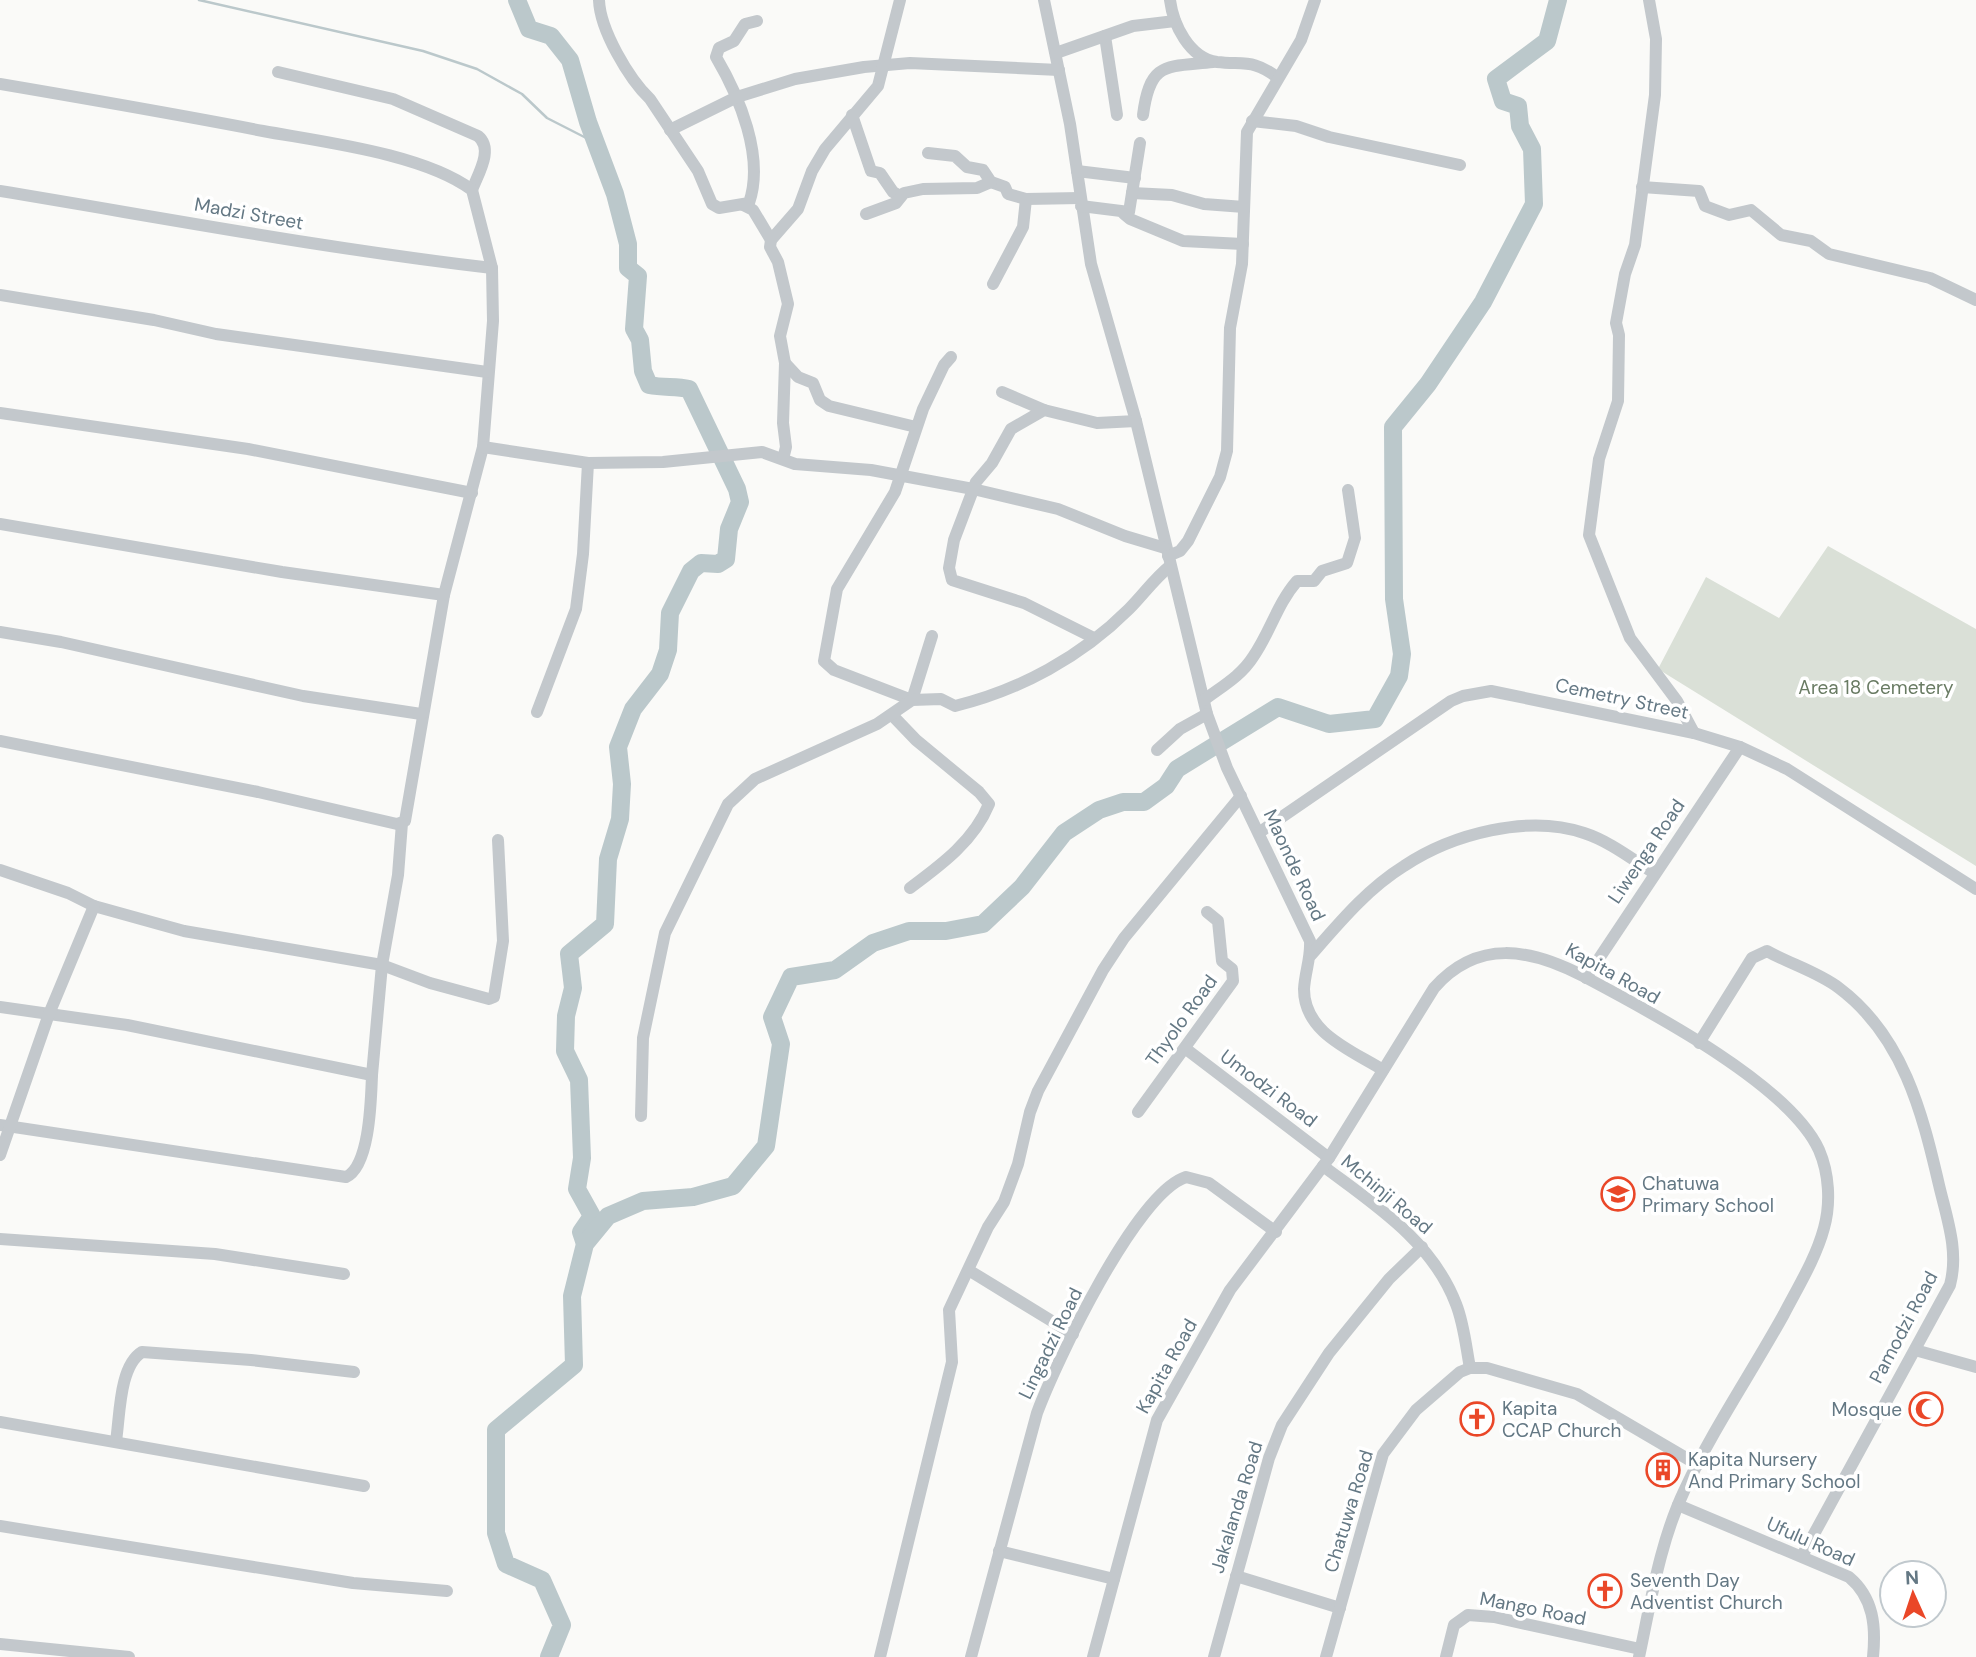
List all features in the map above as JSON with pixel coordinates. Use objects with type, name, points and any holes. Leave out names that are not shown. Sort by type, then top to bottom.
[{"type":"street","points":[[599,0],[603,25],[633,80],[698,171],[715,206],[743,205],[749,203],[751,196],[751,150],[746,121],[716,57],[719,48],[734,41],[745,24],[757,21]]},
{"type":"street","points":[[783,459],[786,447],[785,363],[780,336],[786,322],[787,292],[770,247],[771,240],[791,221],[820,156],[852,115],[877,89],[900,0]]},
{"type":"street","name":"Maonde Road","points":[[1044,0],[1056,53],[1091,264],[1136,421],[1212,732],[1310,941],[1311,955],[1304,995],[1314,1023],[1330,1037],[1383,1070]]},
{"type":"street","points":[[1170,0],[1175,22],[1195,50],[1217,62]]},
{"type":"street","points":[[951,357],[944,365],[916,427],[902,475],[890,502],[837,589],[824,661],[834,670],[912,700],[941,699],[955,706],[987,698],[1068,659],[1129,609],[1168,557],[1180,551],[1188,541],[1225,460],[1230,406],[1230,328],[1243,244],[1247,132],[1301,40],[1315,0]]},
{"type":"street","points":[[1649,0],[1656,39],[1655,95],[1635,246],[1625,274],[1616,323],[1619,335],[1618,401],[1599,459],[1589,535],[1630,638],[1677,701],[1694,733]]},
{"type":"street","points":[[1056,53],[1133,26],[1175,22]]},
{"type":"street","points":[[1105,36],[1117,115]]},
{"type":"street","points":[[1143,115],[1148,85],[1156,74],[1175,66],[1217,62],[1255,64],[1278,78]]},
{"type":"street","points":[[670,131],[737,97],[795,79],[882,64],[950,64],[1020,70],[1059,70]]},
{"type":"street","points":[[4,1126],[346,1177],[358,1164],[370,1119],[382,965],[396,898],[401,823],[405,821],[410,803],[421,714],[444,595],[483,447],[493,321],[492,268],[490,250],[472,190],[486,151],[484,140],[478,135],[393,99],[278,72]]},
{"type":"street","points":[[0,84],[333,144],[415,164],[472,190]]},
{"type":"street","points":[[852,115],[871,170],[880,173],[893,192],[900,196],[923,189],[977,188],[991,182]]},
{"type":"street","points":[[1252,121],[1296,126],[1329,137],[1460,165]]},
{"type":"street","points":[[1124,214],[1130,210],[1140,143]]},
{"type":"street","points":[[928,153],[955,156],[967,167],[982,170],[991,182],[1005,187],[1009,194],[1027,200],[1081,202],[1124,214],[1183,241],[1243,244]]},
{"type":"street","points":[[1077,171],[1135,178]]},
{"type":"street","points":[[1642,187],[1699,191],[1704,206],[1729,215],[1751,211],[1782,235],[1811,241],[1829,254],[1930,278],[1976,300]]},
{"type":"street","name":"Madzi Street","points":[[0,191],[254,232],[362,253],[492,268]]},
{"type":"street","points":[[1132,193],[1172,195],[1204,204],[1244,207]]},
{"type":"street","points":[[866,214],[897,203],[900,196]]},
{"type":"street","points":[[993,284],[1023,226],[1027,200]]},
{"type":"street","points":[[743,205],[753,211],[771,240]]},
{"type":"street","points":[[0,295],[154,320],[216,334],[487,372]]},
{"type":"street","points":[[785,363],[798,377],[813,383],[820,400],[829,406],[916,427]]},
{"type":"street","points":[[1002,392],[1044,410],[1097,423],[1136,421]]},
{"type":"street","points":[[1044,410],[1011,429],[973,489],[954,540],[949,568],[952,580],[1024,603],[1094,638]]},
{"type":"street","points":[[0,413],[248,449],[472,493]]},
{"type":"street","points":[[483,447],[587,463],[663,462],[729,456],[749,451],[762,452],[795,464],[902,475],[1058,509],[1168,557]]},
{"type":"street","points":[[537,712],[576,609],[583,554],[587,463]]},
{"type":"street","points":[[1204,700],[1237,676],[1253,659],[1271,620],[1297,581],[1312,582],[1322,571],[1348,563],[1355,538],[1348,490]]},
{"type":"street","points":[[0,524],[282,572],[444,595]]},
{"type":"street","points":[[0,632],[303,696],[421,714]]},
{"type":"street","points":[[640,1116],[643,1038],[665,933],[729,804],[755,779],[877,724],[912,700],[932,636]]},
{"type":"street","name":"Cemetry Street","points":[[1260,832],[1309,801],[1451,701],[1476,693],[1506,693],[1694,733],[1740,747],[1787,769],[1976,889]]},
{"type":"street","points":[[1157,750],[1180,729],[1207,714]]},
{"type":"street","points":[[891,715],[916,740],[979,792],[989,804],[971,835],[946,861],[910,888]]},
{"type":"street","points":[[0,741],[401,823]]},
{"type":"street","name":"Liwenga Road","points":[[1586,978],[1740,747]]},
{"type":"street","points":[[880,1657],[950,1369],[953,1349],[949,1310],[970,1271],[988,1227],[1004,1202],[1018,1164],[1030,1112],[1038,1091],[1103,970],[1149,905],[1241,796]]},
{"type":"street","points":[[1311,955],[1368,894],[1404,865],[1448,845],[1506,828],[1556,827],[1583,832],[1598,838],[1654,873]]},
{"type":"street","points":[[0,870],[68,893],[94,906],[184,931],[382,965],[429,983],[489,999],[494,997],[503,941],[498,840]]},
{"type":"street","points":[[0,1155],[4,1126],[94,906]]},
{"type":"street","name":"Thyolo Road","points":[[1138,1112],[1233,981],[1232,969],[1222,961],[1218,921],[1207,912]]},
{"type":"street","name":"Pamodzi Road","points":[[1699,1043],[1752,958],[1767,951],[1839,988],[1887,1040],[1918,1102],[1954,1255],[1950,1285],[1802,1556]]},
{"type":"street","name":"Kapita Road","points":[[1094,1657],[1157,1420],[1230,1290],[1326,1162],[1434,988],[1447,973],[1462,963],[1495,954],[1528,954],[1553,961],[1699,1043],[1770,1092],[1798,1118],[1819,1149],[1824,1165],[1828,1208],[1819,1241],[1797,1289],[1678,1504],[1639,1653]]},
{"type":"street","points":[[0,1007],[127,1026],[372,1075]]},
{"type":"street","name":"Umodzi Road","points":[[1186,1049],[1326,1162]]},
{"type":"street","name":"Mchinji Road","points":[[1326,1162],[1423,1247],[1456,1303],[1470,1368]]},
{"type":"street","name":"Lingadzi Road","points":[[971,1657],[1037,1413],[1073,1334],[1134,1228],[1167,1186],[1176,1180],[1198,1178],[1209,1183],[1276,1232]]},
{"type":"street","points":[[0,1239],[215,1254],[344,1274]]},
{"type":"street","name":"Jakalanda Road","points":[[1214,1657],[1269,1458],[1283,1425],[1329,1353],[1389,1279],[1423,1247]]},
{"type":"street","points":[[970,1271],[1073,1334]]},
{"type":"street","points":[[1915,1350],[1976,1367]]},
{"type":"street","points":[[116,1441],[128,1371],[134,1358],[142,1352],[251,1360],[354,1372]]},
{"type":"street","points":[[1470,1368],[1487,1368],[1577,1394],[1698,1465]]},
{"type":"street","name":"Chatuwa Road","points":[[1326,1657],[1383,1454],[1416,1410],[1460,1372],[1470,1368]]},
{"type":"street","points":[[0,1423],[364,1486]]},
{"type":"street","name":"Ufulu Road","points":[[1678,1504],[1849,1577],[1861,1587],[1872,1613],[1873,1657]]},
{"type":"street","points":[[0,1526],[353,1583],[447,1591]]},
{"type":"street","points":[[999,1551],[1114,1579]]},
{"type":"street","points":[[1236,1576],[1340,1608]]},
{"type":"street","name":"Mango Road","points":[[1446,1657],[1454,1625],[1468,1615],[1494,1617],[1639,1653]]},
{"type":"street","points":[[0,1644],[129,1657]]},
{"type":"green space","name":"Area 18 Cemetery","points":[[1828,546],[1976,629],[1976,866],[1658,669],[1706,577],[1779,618]]},
{"type":"waterway","points":[[199,0],[423,51],[477,69],[522,94],[547,118],[596,143]]},
{"type":"waterway","points":[[517,0],[529,29],[551,36],[570,60],[588,122],[615,194],[628,244],[628,268],[638,276],[634,329],[640,340],[643,371],[649,385],[689,389],[737,489],[740,502],[729,529],[726,559],[718,564],[701,563],[691,571],[670,613],[668,650],[660,674],[633,709],[618,747],[622,784],[620,819],[608,859],[605,924],[569,954],[573,988],[566,1016],[565,1051],[579,1080],[582,1158],[577,1189],[592,1216],[581,1232],[584,1241]]},
{"type":"waterway","points":[[549,1657],[562,1625],[542,1580],[506,1564],[496,1533],[496,1430],[574,1365],[572,1296],[585,1244],[608,1216],[643,1201],[693,1197],[733,1186],[766,1146],[781,1044],[772,1017],[791,977],[835,970],[873,943],[909,931],[946,931],[983,924],[1022,887],[1064,833],[1099,810],[1123,802],[1144,802],[1166,786],[1177,769],[1278,707],[1329,724],[1375,719],[1399,676],[1402,654],[1394,599],[1393,427],[1428,384],[1483,302],[1534,204],[1532,149],[1520,126],[1518,106],[1503,101],[1496,79],[1547,41],[1558,0]]},
{"type":"place","name":"Chatuwa Primary School","points":[[1618,1194]]},
{"type":"place","name":"Mosque","points":[[1926,1409]]},
{"type":"place","name":"Kapita CCAP Church","points":[[1477,1419]]},
{"type":"place","name":"Kapita Nursery And Primary School","points":[[1663,1470]]},
{"type":"place","name":"Seventh Day Adventist Church","points":[[1605,1591]]}]
